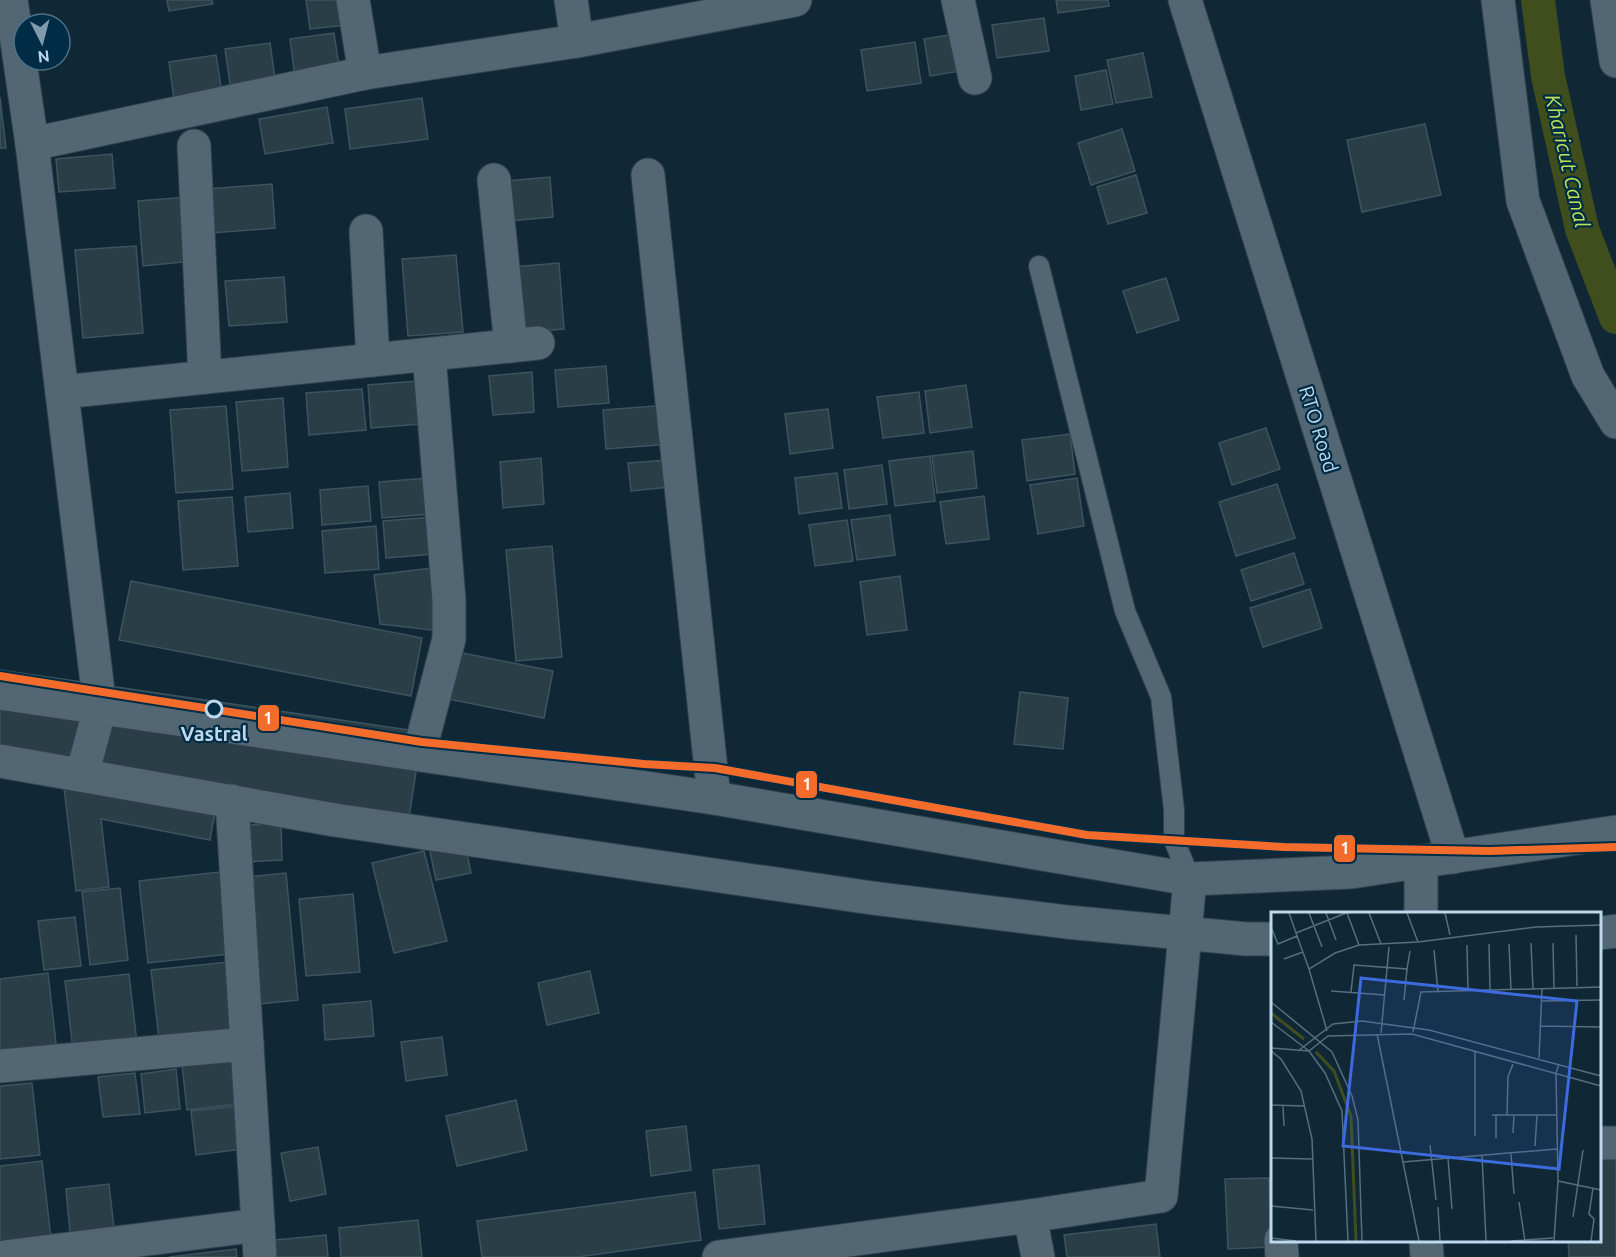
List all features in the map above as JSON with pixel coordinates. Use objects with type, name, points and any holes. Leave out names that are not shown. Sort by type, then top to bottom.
[{"type":"street","points":[[11,0],[32,144],[100,708],[82,775]]},
{"type":"street","points":[[353,0],[365,73]]},
{"type":"street","points":[[571,0],[577,41]]},
{"type":"street","points":[[32,144],[365,73],[577,41],[795,0]]},
{"type":"street","points":[[958,0],[975,78]]},
{"type":"street","name":"RTO Road","points":[[1185,0],[1453,857]]},
{"type":"street","points":[[1498,0],[1522,201],[1588,376],[1616,422]]},
{"type":"street","points":[[1607,0],[1616,61]]},
{"type":"street","points":[[194,146],[205,377]]},
{"type":"street","points":[[648,175],[714,798]]},
{"type":"street","points":[[62,392],[525,344],[494,180]]},
{"type":"street","points":[[366,231],[373,360]]},
{"type":"street","points":[[422,742],[449,639],[449,600],[429,355]]},
{"type":"street","points":[[0,693],[714,798],[1190,879],[1351,872],[1616,832]]},
{"type":"street","points":[[0,761],[335,820],[872,898],[1067,921],[1246,939],[1271,939]]},
{"type":"street","points":[[232,801],[260,1257]]},
{"type":"street","points":[[1421,862],[1421,912]]},
{"type":"street","points":[[719,1257],[816,1251],[1161,1196],[1190,879]]},
{"type":"street","points":[[1601,933],[1616,931]]},
{"type":"street","points":[[0,1066],[247,1044]]},
{"type":"street","points":[[1030,1216],[1038,1257]]},
{"type":"street","points":[[4,1257],[258,1225]]},
{"type":"street","points":[[1281,1242],[1282,1257]]},
{"type":"street","points":[[1426,1242],[1427,1257]]},
{"type":"lane","points":[[1039,266],[1125,611],[1161,697],[1174,810],[1174,840],[1190,879]]},
{"type":"building","points":[[167,0],[212,0],[213,4],[169,11]]},
{"type":"building","points":[[306,0],[342,0],[346,25],[310,29]]},
{"type":"building","points":[[1056,0],[1108,0],[1109,6],[1058,13]]},
{"type":"building","points":[[1044,18],[1049,51],[997,58],[992,25]]},
{"type":"building","points":[[334,33],[340,72],[295,78],[290,39]]},
{"type":"building","points":[[960,33],[967,70],[930,76],[924,39]]},
{"type":"building","points":[[915,42],[921,83],[867,91],[861,50]]},
{"type":"building","points":[[270,43],[276,85],[231,91],[225,49]]},
{"type":"building","points":[[1143,53],[1152,97],[1116,103],[1107,60]]},
{"type":"building","points":[[216,55],[222,93],[174,100],[169,62]]},
{"type":"building","points":[[1106,70],[1113,104],[1081,110],[1075,76]]},
{"type":"building","points":[[0,97],[6,148],[0,148]]},
{"type":"building","points":[[422,98],[428,139],[350,149],[345,109]]},
{"type":"building","points":[[327,107],[333,143],[265,154],[259,119]]},
{"type":"building","points":[[1425,124],[1441,195],[1362,212],[1347,140]]},
{"type":"building","points":[[1122,129],[1135,171],[1091,185],[1078,143]]},
{"type":"building","points":[[112,154],[115,188],[59,192],[56,159]]},
{"type":"building","points":[[1136,175],[1147,213],[1108,224],[1097,187]]},
{"type":"building","points":[[550,177],[553,217],[507,221],[504,181]]},
{"type":"building","points":[[272,184],[275,228],[211,233],[207,189]]},
{"type":"building","points":[[188,197],[193,261],[143,266],[138,201]]},
{"type":"building","points":[[136,246],[143,333],[83,338],[75,250]]},
{"type":"building","points":[[456,255],[463,332],[408,336],[402,259]]},
{"type":"building","points":[[559,263],[564,329],[518,333],[513,267]]},
{"type":"building","points":[[284,277],[287,322],[229,326],[225,281]]},
{"type":"building","points":[[1166,278],[1179,320],[1137,333],[1123,291]]},
{"type":"building","points":[[606,366],[609,403],[558,407],[555,370]]},
{"type":"building","points":[[532,372],[534,412],[493,415],[489,376]]},
{"type":"building","points":[[418,381],[421,424],[371,428],[368,385]]},
{"type":"building","points":[[966,385],[972,427],[930,433],[925,391]]},
{"type":"building","points":[[362,389],[366,430],[309,435],[306,393]]},
{"type":"building","points":[[919,392],[924,433],[883,438],[877,397]]},
{"type":"building","points":[[283,398],[288,467],[242,471],[236,402]]},
{"type":"building","points":[[668,405],[671,444],[606,449],[603,410]]},
{"type":"building","points":[[226,406],[233,489],[176,493],[170,410]]},
{"type":"building","points":[[828,409],[833,448],[790,454],[785,414]]},
{"type":"building","points":[[1266,428],[1280,469],[1232,485],[1219,443]]},
{"type":"building","points":[[1070,434],[1075,474],[1027,481],[1022,440]]},
{"type":"building","points":[[973,451],[977,488],[937,493],[932,456]]},
{"type":"building","points":[[930,456],[935,501],[895,506],[889,461]]},
{"type":"building","points":[[541,458],[544,504],[503,508],[500,462]]},
{"type":"building","points":[[667,460],[670,487],[631,491],[628,463]]},
{"type":"building","points":[[882,465],[887,504],[849,509],[844,470]]},
{"type":"building","points":[[837,473],[842,508],[799,514],[795,478]]},
{"type":"building","points":[[428,478],[431,514],[382,518],[379,482]]},
{"type":"building","points":[[1077,478],[1084,526],[1038,534],[1030,485]]},
{"type":"building","points":[[1277,484],[1295,538],[1236,556],[1219,502]]},
{"type":"building","points":[[368,486],[371,521],[322,525],[320,490]]},
{"type":"building","points":[[290,493],[293,528],[248,532],[245,497]]},
{"type":"building","points":[[984,496],[989,539],[946,544],[940,502]]},
{"type":"building","points":[[232,497],[238,566],[183,570],[178,501]]},
{"type":"building","points":[[890,515],[895,555],[857,560],[851,520]]},
{"type":"building","points":[[432,517],[435,554],[386,558],[383,521]]},
{"type":"building","points":[[847,520],[853,561],[815,566],[809,525]]},
{"type":"building","points":[[376,526],[379,569],[325,573],[322,531]]},
{"type":"building","points":[[552,546],[562,657],[516,661],[506,550]]},
{"type":"building","points":[[1294,553],[1304,584],[1251,601],[1241,570]]},
{"type":"building","points":[[432,568],[440,631],[380,624],[374,575]]},
{"type":"building","points":[[900,576],[907,630],[867,635],[860,582]]},
{"type":"building","points":[[131,581],[422,638],[411,696],[119,640]]},
{"type":"building","points":[[1310,589],[1322,628],[1263,647],[1250,608]]},
{"type":"building","points":[[453,651],[553,671],[544,718],[443,698]]},
{"type":"building","name":"Vastral","points":[[0,670],[422,732],[407,831],[0,771]]},
{"type":"building","points":[[1020,692],[1068,698],[1063,749],[1014,744]]},
{"type":"building","points":[[64,787],[216,806],[210,840],[101,819],[109,887],[76,891]]},
{"type":"building","points":[[281,824],[282,860],[246,862],[245,825]]},
{"type":"building","points":[[464,839],[471,873],[436,880],[429,847]]},
{"type":"building","points":[[424,851],[447,941],[394,953],[372,863]]},
{"type":"building","points":[[220,872],[229,954],[148,963],[139,881]]},
{"type":"building","points":[[286,873],[298,1000],[260,1004],[247,877]]},
{"type":"building","points":[[120,888],[128,960],[90,965],[82,892]]},
{"type":"building","points":[[353,894],[360,972],[306,976],[299,899]]},
{"type":"building","points":[[75,917],[81,966],[44,970],[38,921]]},
{"type":"building","points":[[228,962],[236,1030],[159,1039],[151,970]]},
{"type":"building","points":[[590,971],[599,1013],[547,1025],[538,983]]},
{"type":"building","points":[[48,973],[57,1052],[0,1058],[0,979]]},
{"type":"building","points":[[129,974],[137,1043],[73,1050],[65,981]]},
{"type":"building","points":[[371,1001],[374,1036],[325,1040],[323,1005]]},
{"type":"building","points":[[442,1037],[447,1075],[406,1081],[401,1042]]},
{"type":"building","points":[[232,1058],[237,1104],[187,1110],[182,1064]]},
{"type":"building","points":[[176,1069],[180,1109],[145,1113],[141,1074]]},
{"type":"building","points":[[135,1073],[140,1114],[103,1117],[98,1077]]},
{"type":"building","points":[[32,1083],[40,1155],[0,1159],[0,1086]]},
{"type":"building","points":[[516,1100],[527,1150],[457,1166],[446,1116]]},
{"type":"building","points":[[237,1106],[242,1149],[196,1155],[191,1111]]},
{"type":"building","points":[[686,1126],[691,1170],[651,1176],[646,1131]]},
{"type":"building","points":[[318,1147],[326,1194],[290,1201],[281,1153]]},
{"type":"building","points":[[1601,1158],[1616,1158],[1616,1257],[1569,1257],[1568,1242],[1601,1242]]},
{"type":"building","points":[[42,1161],[51,1238],[0,1244],[0,1166]]},
{"type":"building","points":[[759,1165],[765,1224],[719,1229],[713,1170]]},
{"type":"building","points":[[1269,1178],[1272,1247],[1228,1249],[1225,1179]]},
{"type":"building","points":[[109,1184],[114,1228],[70,1233],[66,1189]]},
{"type":"building","points":[[695,1192],[701,1240],[577,1257],[482,1257],[477,1221]]},
{"type":"building","points":[[418,1220],[422,1257],[341,1257],[339,1228]]},
{"type":"building","points":[[1156,1224],[1160,1257],[1067,1257],[1064,1235]]},
{"type":"building","points":[[326,1235],[328,1257],[276,1257],[275,1240]]},
{"type":"building","points":[[236,1249],[237,1257],[169,1257]]},
{"type":"waterway","name":"Kharicut Canal","points":[[1538,0],[1548,76],[1582,229],[1616,317]]},
{"type":"transit line","name":"1","points":[[0,676],[422,742],[644,764],[715,768],[1087,835],[1284,847],[1490,851],[1616,847]]},
{"type":"place","name":"Vastral","points":[[214,709]]}]
